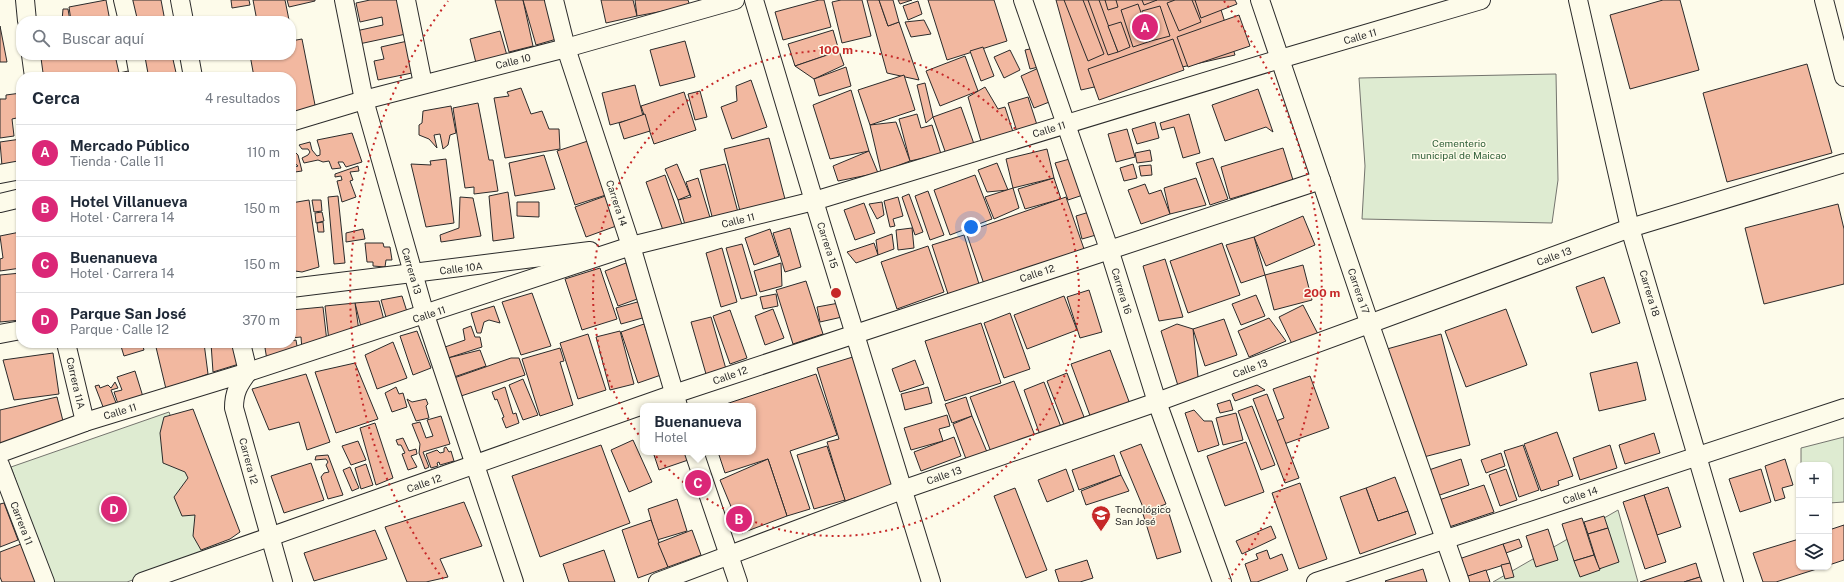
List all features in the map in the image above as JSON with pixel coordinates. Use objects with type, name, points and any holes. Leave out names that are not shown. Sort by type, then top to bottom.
[{"type":"street","points":[[25,0],[27,16]]},
{"type":"street","points":[[123,0],[127,16]]},
{"type":"street","points":[[180,0],[183,16]]},
{"type":"street","name":"Carrera 13","points":[[344,0],[364,100],[413,274],[425,315],[514,582]]},
{"type":"street","points":[[406,0],[423,84]]},
{"type":"street","name":"Carrera 14","points":[[554,0],[566,48],[631,246],[676,400]]},
{"type":"street","name":"Calle 10","points":[[296,120],[364,100],[566,48],[735,0]]},
{"type":"street","name":"Carrera 15","points":[[754,0],[931,582]]},
{"type":"street","name":"Carrera 16","points":[[1023,0],[1109,249],[1156,402],[1222,582]]},
{"type":"street","name":"Carrera 17","points":[[1260,0],[1370,325],[1444,540],[1460,582]]},
{"type":"street","name":"Calle 11","points":[[0,453],[85,422],[248,372],[425,315],[631,246],[814,201],[1280,59],[1481,0]]},
{"type":"street","name":"Carrera 18","points":[[1578,0],[1630,228],[1699,456],[1734,582]]},
{"type":"street","points":[[1824,0],[1844,77]]},
{"type":"street","points":[[32,60],[33,72]]},
{"type":"street","points":[[136,60],[139,72]]},
{"type":"street","points":[[190,60],[192,72]]},
{"type":"street","name":"Calle 13","points":[[658,582],[902,490],[1156,402],[1370,325],[1630,228],[1844,163]]},
{"type":"street","points":[[0,174],[16,171]]},
{"type":"street","name":"Calle 12","points":[[676,400],[856,333],[1321,180]]},
{"type":"street","points":[[0,203],[16,199]]},
{"type":"street","name":"Calle 10A","points":[[296,287],[631,246]]},
{"type":"street","points":[[0,334],[16,331]]},
{"type":"street","name":"Carrera 11A","points":[[67,348],[85,422]]},
{"type":"street","points":[[242,348],[248,372]]},
{"type":"street","name":"Carrera 12","points":[[248,372],[238,385],[234,396],[234,408],[283,582]]},
{"type":"street","name":"Calle 14","points":[[1316,582],[1844,408]]},
{"type":"street","name":"Calle 12","points":[[142,582],[475,466],[640,412]]},
{"type":"street","points":[[695,455],[738,582]]},
{"type":"street","name":"Carrera 11","points":[[0,465],[45,582]]},
{"type":"green space","name":"Cementerio municipal de Maicao","points":[[1556,74],[1558,180],[1552,223],[1362,219],[1365,166],[1359,78]]},
{"type":"green space","points":[[169,412],[218,550],[127,582],[52,582],[11,467]]},
{"type":"green space","points":[[1844,437],[1844,502],[1832,503],[1832,462],[1801,462],[1801,448]]},
{"type":"green space","points":[[1618,510],[1638,582],[1493,582]]},
{"type":"building","points":[[106,0],[109,16],[70,16],[69,7]]},
{"type":"building","points":[[128,0],[161,0],[164,16],[131,16]]},
{"type":"building","points":[[231,0],[249,0],[250,5],[232,8]]},
{"type":"building","points":[[253,0],[285,0],[288,16],[256,16]]},
{"type":"building","points":[[287,0],[315,0],[315,1],[289,7]]},
{"type":"building","points":[[370,0],[399,0],[406,34],[359,44],[356,31],[383,25],[382,17],[360,22],[356,3]]},
{"type":"building","points":[[495,0],[523,0],[533,46],[509,52]]},
{"type":"building","points":[[523,0],[549,0],[560,38],[536,45]]},
{"type":"building","points":[[601,0],[633,0],[637,16],[606,23]]},
{"type":"building","points":[[635,0],[688,0],[690,6],[637,16]]},
{"type":"building","points":[[824,0],[831,27],[783,40],[775,12]]},
{"type":"building","points":[[841,0],[862,0],[871,36],[842,43],[832,2]]},
{"type":"building","points":[[867,0],[879,0],[888,26],[899,22],[919,80],[887,73]]},
{"type":"building","points":[[879,0],[893,0],[899,22],[888,26]]},
{"type":"building","points":[[898,0],[912,0],[900,4]]},
{"type":"building","points":[[928,0],[994,0],[1007,41],[947,60]]},
{"type":"building","points":[[1056,0],[1218,0],[1235,55],[1081,90]]},
{"type":"building","points":[[1064,0],[1083,0],[1104,54],[1088,61]]},
{"type":"building","points":[[1088,0],[1099,0],[1118,52],[1108,55]]},
{"type":"building","points":[[1105,0],[1116,0],[1118,7],[1108,10]]},
{"type":"building","points":[[1142,0],[1157,0],[1144,5]]},
{"type":"building","points":[[1175,0],[1192,0],[1201,22],[1179,31],[1167,3]]},
{"type":"building","points":[[1195,0],[1235,0],[1237,4],[1201,18]]},
{"type":"building","points":[[1663,0],[1680,0],[1699,70],[1630,89],[1610,15]]},
{"type":"building","points":[[918,1],[922,14],[908,20],[903,6]]},
{"type":"building","points":[[1138,4],[1151,41],[1133,47],[1121,10]]},
{"type":"building","points":[[1160,6],[1170,36],[1151,41],[1142,11]]},
{"type":"building","points":[[63,9],[68,9],[69,16],[62,16]]},
{"type":"building","points":[[1239,15],[1250,46],[1188,67],[1177,37]]},
{"type":"building","points":[[924,20],[931,34],[911,37],[905,22]]},
{"type":"building","points":[[1121,22],[1130,47],[1118,52],[1108,26]]},
{"type":"building","points":[[0,26],[7,62],[0,62]]},
{"type":"building","points":[[833,30],[839,51],[795,66],[788,44]]},
{"type":"building","points":[[500,31],[508,59],[477,67],[470,39]]},
{"type":"building","points":[[302,39],[316,110],[296,114],[296,72],[253,72],[251,60],[296,60],[296,40]]},
{"type":"building","points":[[1173,39],[1184,70],[1099,100],[1088,69]]},
{"type":"building","points":[[412,40],[412,73],[378,80],[374,61],[384,59],[381,47]]},
{"type":"building","points":[[685,41],[695,77],[660,86],[650,50]]},
{"type":"building","points":[[983,47],[994,76],[981,81],[970,51]]},
{"type":"building","points":[[1039,47],[1043,66],[1030,69],[1025,50]]},
{"type":"building","points":[[1010,50],[1020,70],[1004,78],[994,57]]},
{"type":"building","points":[[839,51],[844,65],[814,79],[795,66]]},
{"type":"building","points":[[965,56],[978,91],[940,106],[926,71]]},
{"type":"building","points":[[37,60],[116,60],[119,72],[38,72]]},
{"type":"building","points":[[140,60],[173,60],[176,72],[143,72]]},
{"type":"building","points":[[1807,64],[1832,153],[1727,182],[1703,93]]},
{"type":"building","points":[[1043,66],[1057,99],[1034,108],[1021,76]]},
{"type":"building","points":[[846,67],[851,86],[819,96],[814,79]]},
{"type":"building","points":[[133,70],[134,72],[124,72]]},
{"type":"building","points":[[904,75],[915,110],[870,125],[858,90]]},
{"type":"building","points":[[751,80],[767,127],[732,139],[721,107],[737,101],[736,86]]},
{"type":"building","points":[[925,83],[933,117],[926,123],[917,85]]},
{"type":"building","points":[[635,85],[643,116],[610,125],[602,93]]},
{"type":"building","points":[[985,87],[998,109],[1005,107],[1013,132],[981,141],[968,97]]},
{"type":"building","points":[[521,88],[531,114],[542,111],[549,129],[559,129],[560,149],[505,158],[494,98],[509,96],[507,92]]},
{"type":"building","points":[[1258,89],[1273,132],[1266,127],[1225,141],[1212,105]]},
{"type":"building","points":[[851,90],[869,151],[830,159],[813,105]]},
{"type":"building","points":[[700,91],[707,117],[695,120],[688,94]]},
{"type":"building","points":[[684,92],[696,130],[654,144],[641,106]]},
{"type":"building","points":[[16,94],[16,118],[12,119],[14,136],[0,138],[0,99],[6,99],[6,95]]},
{"type":"building","points":[[1028,97],[1038,128],[1018,135],[1008,103]]},
{"type":"building","points":[[478,103],[489,160],[493,160],[498,191],[474,194],[474,187],[465,188],[453,108]]},
{"type":"building","points":[[451,106],[456,133],[450,135],[448,145],[443,149],[440,134],[434,135],[437,148],[429,139],[419,135],[419,125],[422,123],[423,111]]},
{"type":"building","points":[[961,107],[974,144],[946,154],[933,117]]},
{"type":"building","points":[[645,114],[650,131],[624,139],[619,123]]},
{"type":"building","points":[[917,114],[921,128],[932,125],[941,154],[910,161],[899,119]]},
{"type":"building","points":[[1189,114],[1200,153],[1183,158],[1174,127],[1162,130],[1160,123]]},
{"type":"building","points":[[896,122],[910,161],[881,172],[870,125]]},
{"type":"building","points":[[1155,122],[1159,138],[1137,144],[1132,129]]},
{"type":"building","points":[[1127,129],[1135,157],[1116,162],[1108,134]]},
{"type":"building","points":[[352,133],[362,162],[346,167],[343,162],[338,162],[341,168],[332,169],[329,161],[323,162],[318,160],[304,163],[302,158],[310,152],[308,149],[302,149],[299,145],[310,142],[312,150],[317,156],[320,155],[320,150],[317,140]]},
{"type":"building","points":[[769,138],[786,203],[741,215],[724,149]]},
{"type":"building","points":[[594,139],[612,193],[575,205],[557,151]]},
{"type":"building","points":[[16,140],[16,165],[2,166],[0,142]]},
{"type":"building","points":[[1283,148],[1293,180],[1230,199],[1221,167]]},
{"type":"building","points":[[1047,149],[1054,178],[1013,188],[1006,159]]},
{"type":"building","points":[[1150,150],[1152,161],[1137,163],[1135,153]]},
{"type":"building","points":[[869,151],[878,173],[838,181],[833,166]]},
{"type":"building","points":[[296,153],[298,155],[302,171],[296,172],[296,166],[298,166],[296,164]]},
{"type":"building","points":[[544,155],[555,189],[515,196],[509,163]]},
{"type":"building","points":[[1077,157],[1089,193],[1068,200],[1055,163]]},
{"type":"building","points":[[1213,158],[1228,199],[1210,205],[1196,163]]},
{"type":"building","points":[[446,159],[454,223],[426,227],[411,164],[431,165],[430,161]]},
{"type":"building","points":[[997,163],[1008,190],[987,192],[978,170]]},
{"type":"building","points":[[677,164],[690,195],[678,200],[665,169]]},
{"type":"building","points":[[725,164],[739,216],[714,224],[700,170]]},
{"type":"building","points":[[1133,164],[1137,178],[1124,181],[1120,168]]},
{"type":"building","points":[[1151,165],[1152,175],[1141,176],[1139,166]]},
{"type":"building","points":[[358,166],[359,171],[350,172],[353,180],[350,181],[356,197],[342,202],[337,181],[342,180],[341,176],[335,177],[335,174]]},
{"type":"building","points":[[665,175],[684,230],[665,236],[646,182]]},
{"type":"building","points":[[975,175],[992,219],[950,235],[934,190]]},
{"type":"building","points":[[698,178],[712,224],[687,232],[678,200],[691,197],[686,182]]},
{"type":"building","points":[[1054,178],[1061,199],[1025,209],[1018,189]]},
{"type":"building","points":[[1196,178],[1206,205],[1170,214],[1164,188]]},
{"type":"building","points":[[1145,184],[1149,194],[1161,190],[1170,214],[1141,224],[1128,190]]},
{"type":"building","points":[[1013,188],[1019,208],[994,219],[985,197]]},
{"type":"building","points":[[928,191],[944,235],[930,240],[915,196]]},
{"type":"building","points":[[508,192],[514,238],[493,241],[489,196]]},
{"type":"building","points":[[909,194],[923,232],[915,235],[902,197]]},
{"type":"building","points":[[608,195],[619,225],[586,237],[575,207]]},
{"type":"building","points":[[338,196],[345,263],[334,264],[328,197]]},
{"type":"building","points":[[460,197],[473,198],[481,236],[441,242],[440,235],[459,228]]},
{"type":"building","points":[[898,197],[903,216],[893,219],[895,226],[890,227],[884,201]]},
{"type":"building","points":[[1066,197],[1084,249],[984,284],[966,232]]},
{"type":"building","points":[[309,200],[319,267],[302,272],[296,271],[296,202]]},
{"type":"building","points":[[312,200],[321,200],[322,211],[314,212]]},
{"type":"building","points":[[517,202],[539,202],[539,217],[517,216]]},
{"type":"building","points":[[882,202],[884,215],[877,219],[869,204]]},
{"type":"building","points":[[864,203],[875,233],[855,240],[844,210]]},
{"type":"building","points":[[1838,204],[1844,229],[1844,284],[1764,304],[1745,228]]},
{"type":"building","points":[[1096,210],[1103,233],[1082,239],[1076,216]]},
{"type":"building","points":[[322,212],[324,221],[316,223],[315,213]]},
{"type":"building","points":[[1303,216],[1315,245],[1266,266],[1254,237]]},
{"type":"building","points":[[323,222],[324,232],[318,232],[317,223]]},
{"type":"building","points":[[790,228],[801,267],[785,272],[773,233]]},
{"type":"building","points":[[912,228],[914,248],[898,250],[896,230]]},
{"type":"building","points":[[363,229],[365,239],[346,242],[346,233]]},
{"type":"building","points":[[770,229],[779,256],[754,265],[745,238]]},
{"type":"building","points":[[16,233],[16,269],[0,271],[0,259],[3,258],[0,236]]},
{"type":"building","points":[[892,234],[894,249],[878,255],[876,240]]},
{"type":"building","points":[[964,235],[979,284],[948,294],[932,245]]},
{"type":"building","points":[[1254,237],[1265,275],[1241,283],[1226,245]]},
{"type":"building","points":[[365,243],[383,243],[384,247],[390,247],[392,260],[386,260],[385,267],[373,266],[373,262],[367,262]]},
{"type":"building","points":[[874,243],[878,255],[856,263],[847,252]]},
{"type":"building","points":[[1222,243],[1240,295],[1188,313],[1170,261]]},
{"type":"building","points":[[742,244],[757,295],[741,299],[726,248]]},
{"type":"building","points":[[928,246],[944,292],[897,309],[881,262]]},
{"type":"building","points":[[722,248],[737,302],[721,307],[706,253]]},
{"type":"building","points":[[1165,259],[1183,317],[1159,321],[1143,266]]},
{"type":"building","points":[[626,263],[640,298],[618,306],[605,271]]},
{"type":"building","points":[[781,263],[782,286],[760,292],[754,271]]},
{"type":"building","points":[[1303,265],[1312,300],[1274,310],[1265,275]]},
{"type":"building","points":[[600,268],[617,319],[582,330],[565,279]]},
{"type":"building","points":[[16,273],[16,320],[0,322],[0,275]]},
{"type":"building","points":[[1604,277],[1620,323],[1592,333],[1576,287]]},
{"type":"building","points":[[806,281],[823,334],[793,344],[776,290]]},
{"type":"building","points":[[1089,290],[1102,332],[1080,338],[1067,297]]},
{"type":"building","points":[[532,293],[551,346],[521,355],[502,302]]},
{"type":"building","points":[[776,294],[778,306],[763,309],[760,297]]},
{"type":"building","points":[[1256,295],[1265,316],[1241,325],[1232,304]]},
{"type":"building","points":[[402,296],[409,318],[388,324],[381,300]]},
{"type":"building","points":[[1064,296],[1077,330],[1027,349],[1014,315]]},
{"type":"building","points":[[379,301],[385,324],[362,331],[355,303]]},
{"type":"building","points":[[641,301],[646,317],[621,324],[616,308]]},
{"type":"building","points":[[355,303],[359,331],[329,341],[325,306]]},
{"type":"building","points":[[839,303],[842,317],[820,322],[817,307]]},
{"type":"building","points":[[1303,305],[1319,336],[1294,348],[1279,317]]},
{"type":"building","points":[[494,306],[500,323],[489,320],[484,322],[481,333],[477,333],[471,313]]},
{"type":"building","points":[[323,307],[327,342],[302,350],[301,337],[296,338],[296,310]]},
{"type":"building","points":[[773,309],[784,338],[765,345],[755,316]]},
{"type":"building","points":[[1506,309],[1527,365],[1466,387],[1445,331]]},
{"type":"building","points":[[730,310],[747,358],[730,364],[713,316]]},
{"type":"building","points":[[1010,313],[1030,369],[1004,378],[984,323]]},
{"type":"building","points":[[711,317],[726,369],[706,374],[691,322]]},
{"type":"building","points":[[1269,318],[1286,341],[1249,357],[1238,331]]},
{"type":"building","points":[[1224,319],[1237,355],[1205,366],[1193,329]]},
{"type":"building","points":[[981,323],[1001,383],[945,401],[925,341]]},
{"type":"building","points":[[644,324],[661,375],[638,383],[621,332]]},
{"type":"building","points":[[1177,324],[1193,329],[1199,386],[1179,389],[1161,331]]},
{"type":"building","points":[[471,326],[475,337],[480,337],[482,347],[448,358],[445,347],[465,340],[463,329]]},
{"type":"building","points":[[417,331],[431,368],[413,375],[400,336]]},
{"type":"building","points":[[620,331],[634,384],[610,390],[596,337]]},
{"type":"building","points":[[588,334],[606,390],[578,399],[560,343]]},
{"type":"building","points":[[1441,334],[1470,445],[1416,459],[1387,349]]},
{"type":"building","points":[[296,340],[298,352],[267,360],[265,348],[296,348]]},
{"type":"building","points":[[393,342],[407,378],[377,389],[365,355]]},
{"type":"building","points":[[122,348],[143,348],[144,350],[124,356]]},
{"type":"building","points":[[156,348],[205,348],[208,374],[166,389]]},
{"type":"building","points":[[211,348],[237,348],[239,364],[213,372]]},
{"type":"building","points":[[560,348],[564,361],[560,362],[573,405],[540,416],[522,359]]},
{"type":"building","points":[[480,350],[486,366],[454,377],[448,358]]},
{"type":"building","points":[[1110,350],[1131,407],[1092,421],[1071,364]]},
{"type":"building","points":[[53,353],[59,394],[14,400],[3,360]]},
{"type":"building","points":[[856,356],[896,485],[845,501],[827,442],[839,439],[817,368]]},
{"type":"building","points":[[511,358],[519,358],[525,375],[461,396],[454,378]]},
{"type":"building","points":[[915,360],[924,384],[900,392],[892,369]]},
{"type":"building","points":[[1637,362],[1646,400],[1599,411],[1590,373]]},
{"type":"building","points":[[355,363],[378,419],[336,433],[315,372]]},
{"type":"building","points":[[135,371],[144,400],[119,407],[114,392],[122,390],[117,377]]},
{"type":"building","points":[[1067,373],[1084,417],[1064,425],[1047,381]]},
{"type":"building","points":[[306,374],[330,442],[307,450],[299,422],[269,430],[252,389]]},
{"type":"building","points":[[816,374],[837,435],[790,451],[810,509],[787,516],[768,459],[725,473],[719,455],[756,455],[756,403],[729,403]]},
{"type":"building","points":[[1310,376],[1329,428],[1284,444],[1276,421],[1284,418],[1273,389]]},
{"type":"building","points":[[523,379],[538,415],[523,420],[509,385]]},
{"type":"building","points":[[1014,381],[1035,436],[991,452],[970,397]]},
{"type":"building","points":[[115,382],[118,388],[111,390],[118,408],[105,412],[95,386],[99,385],[100,388],[108,385],[111,388]]},
{"type":"building","points":[[1044,382],[1061,427],[1040,435],[1024,390]]},
{"type":"building","points":[[1257,385],[1265,390],[1235,401],[1232,394]]},
{"type":"building","points":[[396,387],[399,394],[403,393],[407,407],[392,412],[385,393]]},
{"type":"building","points":[[505,387],[513,414],[516,413],[519,423],[506,428],[502,418],[504,417],[497,399],[495,400],[492,392]]},
{"type":"building","points":[[928,387],[932,403],[905,410],[901,394]]},
{"type":"building","points":[[1267,394],[1299,478],[1285,483],[1253,399]]},
{"type":"building","points":[[57,397],[63,421],[0,444],[0,410]]},
{"type":"building","points":[[966,397],[972,416],[952,423],[945,404]]},
{"type":"building","points":[[407,399],[412,402],[426,399],[429,418],[416,421]]},
{"type":"building","points":[[1230,400],[1233,410],[1220,413],[1217,404]]},
{"type":"building","points":[[1252,406],[1275,465],[1261,470],[1238,411]]},
{"type":"building","points":[[193,409],[240,532],[230,539],[201,550],[193,536],[195,515],[182,516],[174,497],[188,478],[185,472],[163,463],[160,433],[164,417]]},
{"type":"building","points":[[1194,410],[1204,421],[1212,421],[1219,445],[1198,452],[1185,413]]},
{"type":"building","points":[[1236,413],[1243,440],[1223,445],[1216,418]]},
{"type":"building","points":[[947,415],[950,426],[939,429],[943,441],[911,450],[904,428]]},
{"type":"building","points":[[441,416],[450,444],[423,452],[429,467],[425,469],[419,453],[420,444],[412,424],[420,422],[426,438],[433,436],[427,420]]},
{"type":"building","points":[[972,416],[987,452],[966,459],[953,424]]},
{"type":"building","points":[[375,423],[393,478],[376,485],[360,428]]},
{"type":"building","points":[[1557,432],[1573,476],[1558,481],[1559,485],[1541,491],[1524,444]]},
{"type":"building","points":[[1654,433],[1660,453],[1625,464],[1619,445]]},
{"type":"building","points":[[954,437],[961,456],[921,471],[914,452]]},
{"type":"building","points":[[403,438],[409,451],[416,449],[417,454],[411,456],[417,467],[408,470],[402,454],[405,453],[401,445],[398,445],[396,440]]},
{"type":"building","points":[[633,440],[652,482],[629,492],[611,450]]},
{"type":"building","points":[[358,441],[366,460],[351,465],[342,446]]},
{"type":"building","points":[[1246,442],[1264,492],[1225,506],[1207,456]]},
{"type":"building","points":[[1141,444],[1166,504],[1145,512],[1120,452]]},
{"type":"building","points":[[601,445],[630,523],[540,557],[512,476]]},
{"type":"building","points":[[1523,445],[1539,490],[1519,497],[1504,451]]},
{"type":"building","points":[[1610,445],[1617,468],[1580,480],[1573,458]]},
{"type":"building","points":[[827,446],[845,500],[814,509],[797,455]]},
{"type":"building","points":[[446,447],[449,452],[451,451],[454,461],[440,465],[439,462],[437,463],[438,466],[431,468],[426,454],[437,450],[440,453],[444,452],[444,448]]},
{"type":"building","points":[[1501,453],[1505,466],[1486,473],[1481,460]]},
{"type":"building","points":[[328,455],[343,495],[328,499],[321,477],[324,473],[329,472],[326,465],[328,462],[326,459],[315,460],[316,456]]},
{"type":"building","points":[[654,455],[693,455],[694,458],[659,470]]},
{"type":"building","points":[[1114,455],[1121,475],[1079,490],[1072,470]]},
{"type":"building","points":[[768,459],[787,516],[742,533],[720,480]]},
{"type":"building","points":[[1461,459],[1469,485],[1434,497],[1426,471]]},
{"type":"building","points":[[1785,459],[1793,485],[1782,488],[1785,498],[1775,501],[1765,466]]},
{"type":"building","points":[[311,463],[324,500],[284,513],[271,476]]},
{"type":"building","points":[[366,464],[373,485],[361,489],[355,468]]},
{"type":"building","points":[[350,467],[359,488],[352,491],[343,470]]},
{"type":"building","points":[[1066,469],[1074,491],[1047,502],[1038,480]]},
{"type":"building","points":[[1506,469],[1517,500],[1500,506],[1489,475]]},
{"type":"building","points":[[1761,469],[1771,502],[1740,512],[1729,479]]},
{"type":"building","points":[[1121,475],[1129,491],[1086,505],[1081,491]]},
{"type":"building","points":[[1395,477],[1408,511],[1378,521],[1366,488]]},
{"type":"building","points":[[1300,483],[1327,559],[1299,569],[1272,493]]},
{"type":"building","points":[[1484,485],[1494,512],[1449,527],[1439,500]]},
{"type":"building","points":[[1668,487],[1681,527],[1657,535],[1644,495]]},
{"type":"building","points":[[1015,488],[1047,570],[1026,578],[994,496]]},
{"type":"building","points":[[1366,488],[1378,521],[1408,511],[1416,534],[1360,554],[1340,497]]},
{"type":"building","points":[[1644,495],[1666,562],[1645,569],[1623,502]]},
{"type":"building","points":[[677,499],[687,531],[657,540],[648,509]]},
{"type":"building","points":[[464,502],[482,546],[440,559],[448,577],[426,582],[407,582],[385,527]]},
{"type":"building","points":[[4,503],[18,540],[0,547],[0,504]]},
{"type":"building","points":[[1167,507],[1181,552],[1157,559],[1143,514]]},
{"type":"building","points":[[1604,516],[1608,528],[1588,534],[1584,522]]},
{"type":"building","points":[[1582,518],[1594,555],[1574,561],[1562,524]]},
{"type":"building","points":[[651,520],[668,567],[638,578],[622,530]]},
{"type":"building","points":[[1844,525],[1844,560],[1832,564],[1832,534],[1832,529]]},
{"type":"building","points":[[1271,526],[1276,538],[1242,554],[1236,541]]},
{"type":"building","points":[[1608,528],[1619,562],[1599,569],[1588,534]]},
{"type":"building","points":[[1548,529],[1558,560],[1536,567],[1526,536]]},
{"type":"building","points":[[375,530],[387,559],[314,581],[304,553]]},
{"type":"building","points":[[692,530],[701,555],[668,567],[658,543]]},
{"type":"building","points":[[1519,539],[1522,547],[1506,553],[1503,544]]},
{"type":"building","points":[[1796,540],[1796,570],[1814,570],[1776,582],[1763,582],[1753,553]]},
{"type":"building","points":[[21,544],[36,582],[2,582],[0,577],[0,552]]},
{"type":"building","points":[[1503,544],[1510,563],[1465,577],[1459,559]]},
{"type":"building","points":[[604,550],[615,582],[569,582],[563,564]]},
{"type":"building","points":[[1267,550],[1270,559],[1282,554],[1288,570],[1257,582],[1251,582],[1245,564],[1258,559],[1256,554]]},
{"type":"building","points":[[1594,555],[1600,570],[1580,577],[1574,561]]},
{"type":"building","points":[[1087,560],[1093,578],[1080,582],[1059,582],[1055,570]]},
{"type":"building","points":[[1510,563],[1514,577],[1505,579],[1501,565]]},
{"type":"building","points":[[1696,563],[1700,577],[1684,582],[1640,582]]},
{"type":"building","points":[[1423,569],[1427,582],[1385,581]]},
{"type":"building","points":[[1486,570],[1490,582],[1466,582],[1465,577]]},
{"type":"building","points":[[1700,577],[1702,582],[1684,582]]},
{"type":"place","name":"Mercado Público","points":[[1145,27]]},
{"type":"place","name":"Buenanueva","points":[[698,483]]},
{"type":"place","name":"Parque San José","points":[[114,509]]},
{"type":"place","name":"Hotel Villanueva","points":[[739,519]]},
{"type":"place","name":"Tecnológico San José","points":[[1101,532]]}]
